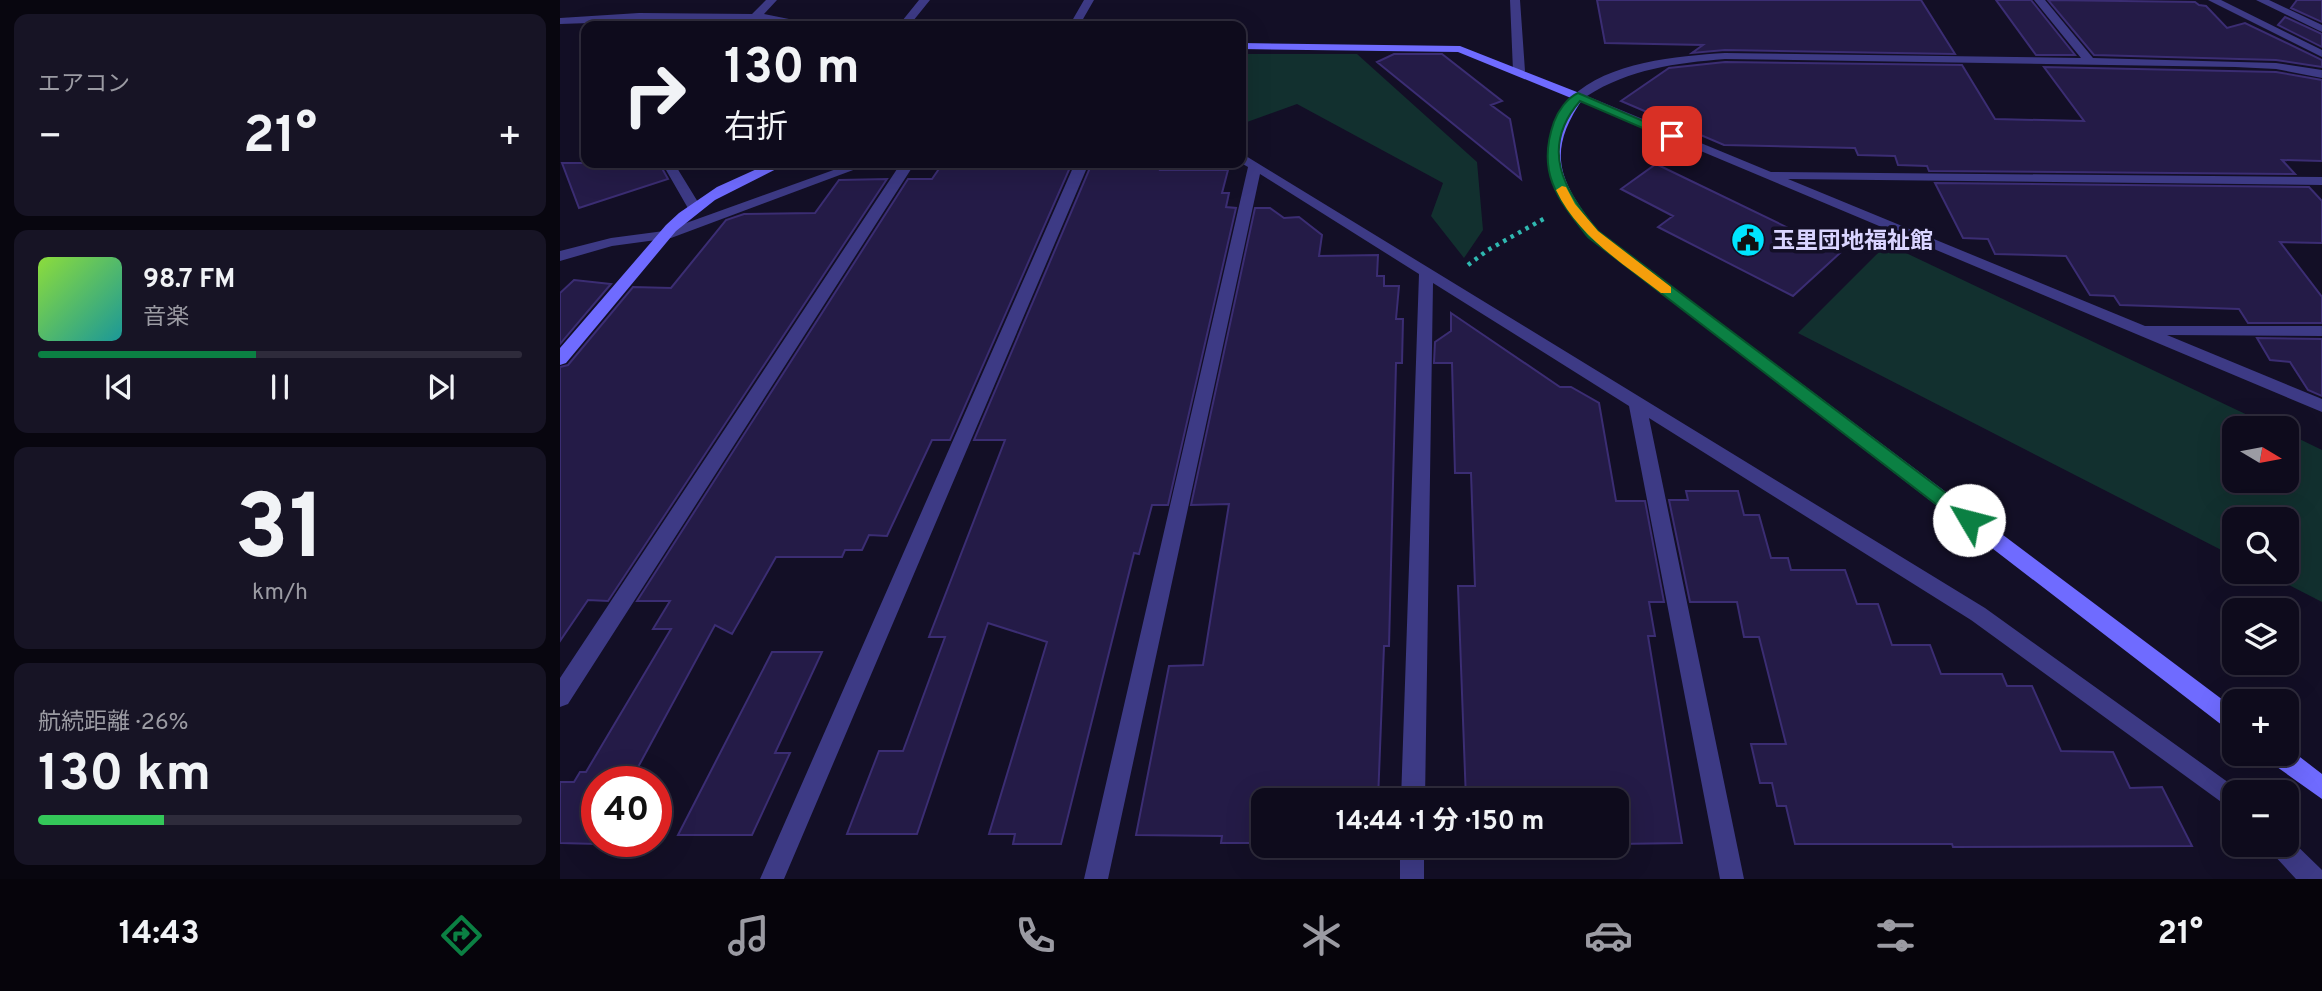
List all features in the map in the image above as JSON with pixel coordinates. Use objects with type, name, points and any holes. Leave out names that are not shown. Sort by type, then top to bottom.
[{"type":"street","points":[[754,18],[772,0]]},
{"type":"street","points":[[907,21],[925,0]]},
{"type":"street","points":[[1077,21],[1089,0]]},
{"type":"street","points":[[1516,0],[1519,71]]},
{"type":"street","points":[[2039,0],[2089,61]]},
{"type":"street","points":[[2213,0],[2322,54]]},
{"type":"street","points":[[2261,0],[2322,29]]},
{"type":"street","points":[[589,21],[610,6]]},
{"type":"street","points":[[560,21],[589,21],[623,15],[776,18],[785,21]]},
{"type":"street","points":[[1246,46],[1460,49],[1519,71],[2322,406]]},
{"type":"street","points":[[2222,712],[1593,234],[1570,205],[1556,176],[1552,145],[1563,114],[1578,97],[1594,85],[1660,62],[1713,57],[2263,65],[2322,74]]},
{"type":"street","points":[[1096,879],[1248,161],[1978,614],[2222,792]]},
{"type":"street","points":[[671,168],[694,207]]},
{"type":"street","points":[[560,359],[666,234],[694,207],[714,192],[769,168]]},
{"type":"street","points":[[560,256],[611,242],[666,234],[851,168]]},
{"type":"street","points":[[560,697],[905,168]]},
{"type":"street","points":[[772,879],[1080,168]]},
{"type":"street","points":[[1768,175],[2322,181]]},
{"type":"street","points":[[1413,788],[1426,272]]},
{"type":"street","points":[[2139,330],[2322,331]]},
{"type":"street","points":[[1637,403],[1732,879]]},
{"type":"street","points":[[2294,766],[2322,788]]},
{"type":"street","points":[[2292,857],[2313,879]]},
{"type":"street","points":[[1412,858],[1412,879]]},
{"type":"path","points":[[1443,282],[1488,250],[1570,205]]},
{"type":"green space","points":[[1246,54],[1357,54],[1477,162],[1483,230],[1464,258],[1431,216],[1443,183],[1297,104],[1247,122]]},
{"type":"green space","points":[[1887,244],[2250,416],[2222,416],[2222,494],[2300,494],[2300,439],[2322,450],[2322,602],[2287,584],[2299,584],[2299,507],[2222,507],[2222,550],[1798,333]]},
{"type":"building","points":[[1597,0],[1921,0],[1955,54],[1725,50],[1692,53],[1703,45],[1605,43]]},
{"type":"building","points":[[1996,0],[2031,0],[2075,55],[2036,55]]},
{"type":"building","points":[[2048,0],[2195,2],[2206,6],[2227,28],[2245,23],[2322,60],[2322,67],[2276,60],[2094,55]]},
{"type":"building","points":[[2297,0],[2322,0],[2322,22],[2291,8]]},
{"type":"building","points":[[2285,17],[2322,34],[2322,47],[2278,25]]},
{"type":"building","points":[[1394,54],[1442,54],[1502,101],[1491,105],[1510,119],[1521,179],[1377,62]]},
{"type":"building","points":[[1725,62],[1962,65],[1995,119],[2084,121],[2044,67],[2276,72],[2322,80],[2322,161],[2282,160],[2295,174],[1929,171],[1927,166],[1898,165],[1895,156],[1858,155],[1855,148],[1724,145],[1621,101],[1669,68]]},
{"type":"building","points":[[562,163],[581,163],[581,168],[662,168],[668,179],[579,208]]},
{"type":"building","name":"玉里団地福祉館","points":[[1656,164],[1840,253],[1793,296],[1658,227],[1673,216],[1621,189]]},
{"type":"building","points":[[940,168],[1070,168],[950,440],[932,440],[887,536],[869,535],[862,550],[845,550],[842,557],[776,557],[732,634],[715,625],[639,766],[590,766],[671,629],[653,629],[670,601],[637,601],[908,179],[932,179]]},
{"type":"building","points":[[1090,168],[1228,170],[1222,193],[1229,193],[1226,207],[1236,208],[1168,505],[1152,505],[1139,554],[1134,553],[1061,844],[1013,844],[1015,834],[989,834],[1047,642],[988,623],[917,834],[847,834],[879,751],[903,751],[945,637],[929,637],[1005,440],[974,440]]},
{"type":"building","points":[[887,179],[608,601],[588,600],[560,641],[560,367],[568,365],[633,287],[671,288],[726,220],[744,214],[815,213],[839,180]]},
{"type":"building","points":[[1935,183],[2309,187],[2322,201],[2322,243],[2280,242],[2322,297],[2322,323],[2248,323],[2239,309],[2120,305],[2114,296],[2090,295],[2066,256],[1995,254],[1988,239],[1963,238]]},
{"type":"building","points":[[1255,208],[1270,208],[1284,218],[1299,217],[1322,235],[1319,256],[1378,255],[1377,276],[1384,276],[1384,286],[1399,286],[1396,319],[1403,319],[1402,363],[1396,363],[1389,646],[1384,646],[1378,788],[1251,788],[1251,843],[1221,843],[1222,836],[1136,835],[1169,666],[1203,665],[1229,504],[1191,505]]},
{"type":"building","points":[[574,280],[611,284],[560,344],[560,293]]},
{"type":"building","points":[[1451,313],[1560,387],[1571,387],[1599,403],[1616,501],[1645,501],[1664,602],[1649,602],[1655,636],[1648,636],[1682,843],[1629,844],[1629,788],[1466,788],[1458,586],[1475,586],[1471,473],[1455,473],[1452,363],[1434,363],[1435,342],[1451,331]]},
{"type":"building","points":[[2257,338],[2322,339],[2322,396],[2308,390],[2290,362],[2270,360]]},
{"type":"building","points":[[1686,491],[1738,491],[1744,515],[1759,515],[1771,558],[1788,558],[1791,570],[1845,570],[1857,604],[1878,604],[1892,645],[1930,645],[1941,674],[2002,674],[2007,686],[2032,686],[2061,751],[2113,752],[2130,788],[2162,787],[2192,846],[1953,847],[1952,844],[1795,844],[1786,806],[1777,806],[1772,783],[1760,783],[1751,744],[1786,744],[1759,637],[1744,637],[1737,602],[1690,602],[1669,500],[1688,500]]},
{"type":"building","points":[[772,652],[822,652],[775,753],[790,753],[752,835],[678,835]]},
{"type":"building","points":[[580,772],[581,844],[560,843],[560,782],[574,782]]},
{"type":"slow traffic","points":[[1562,190],[1593,234],[1666,290]]},
{"type":"place","name":"玉里団地福祉館","points":[[1748,240]]},
{"type":"route","points":[[1672,136],[1578,97],[1563,114],[1552,145],[1556,176],[1570,205],[1593,234],[1969,520]]}]
